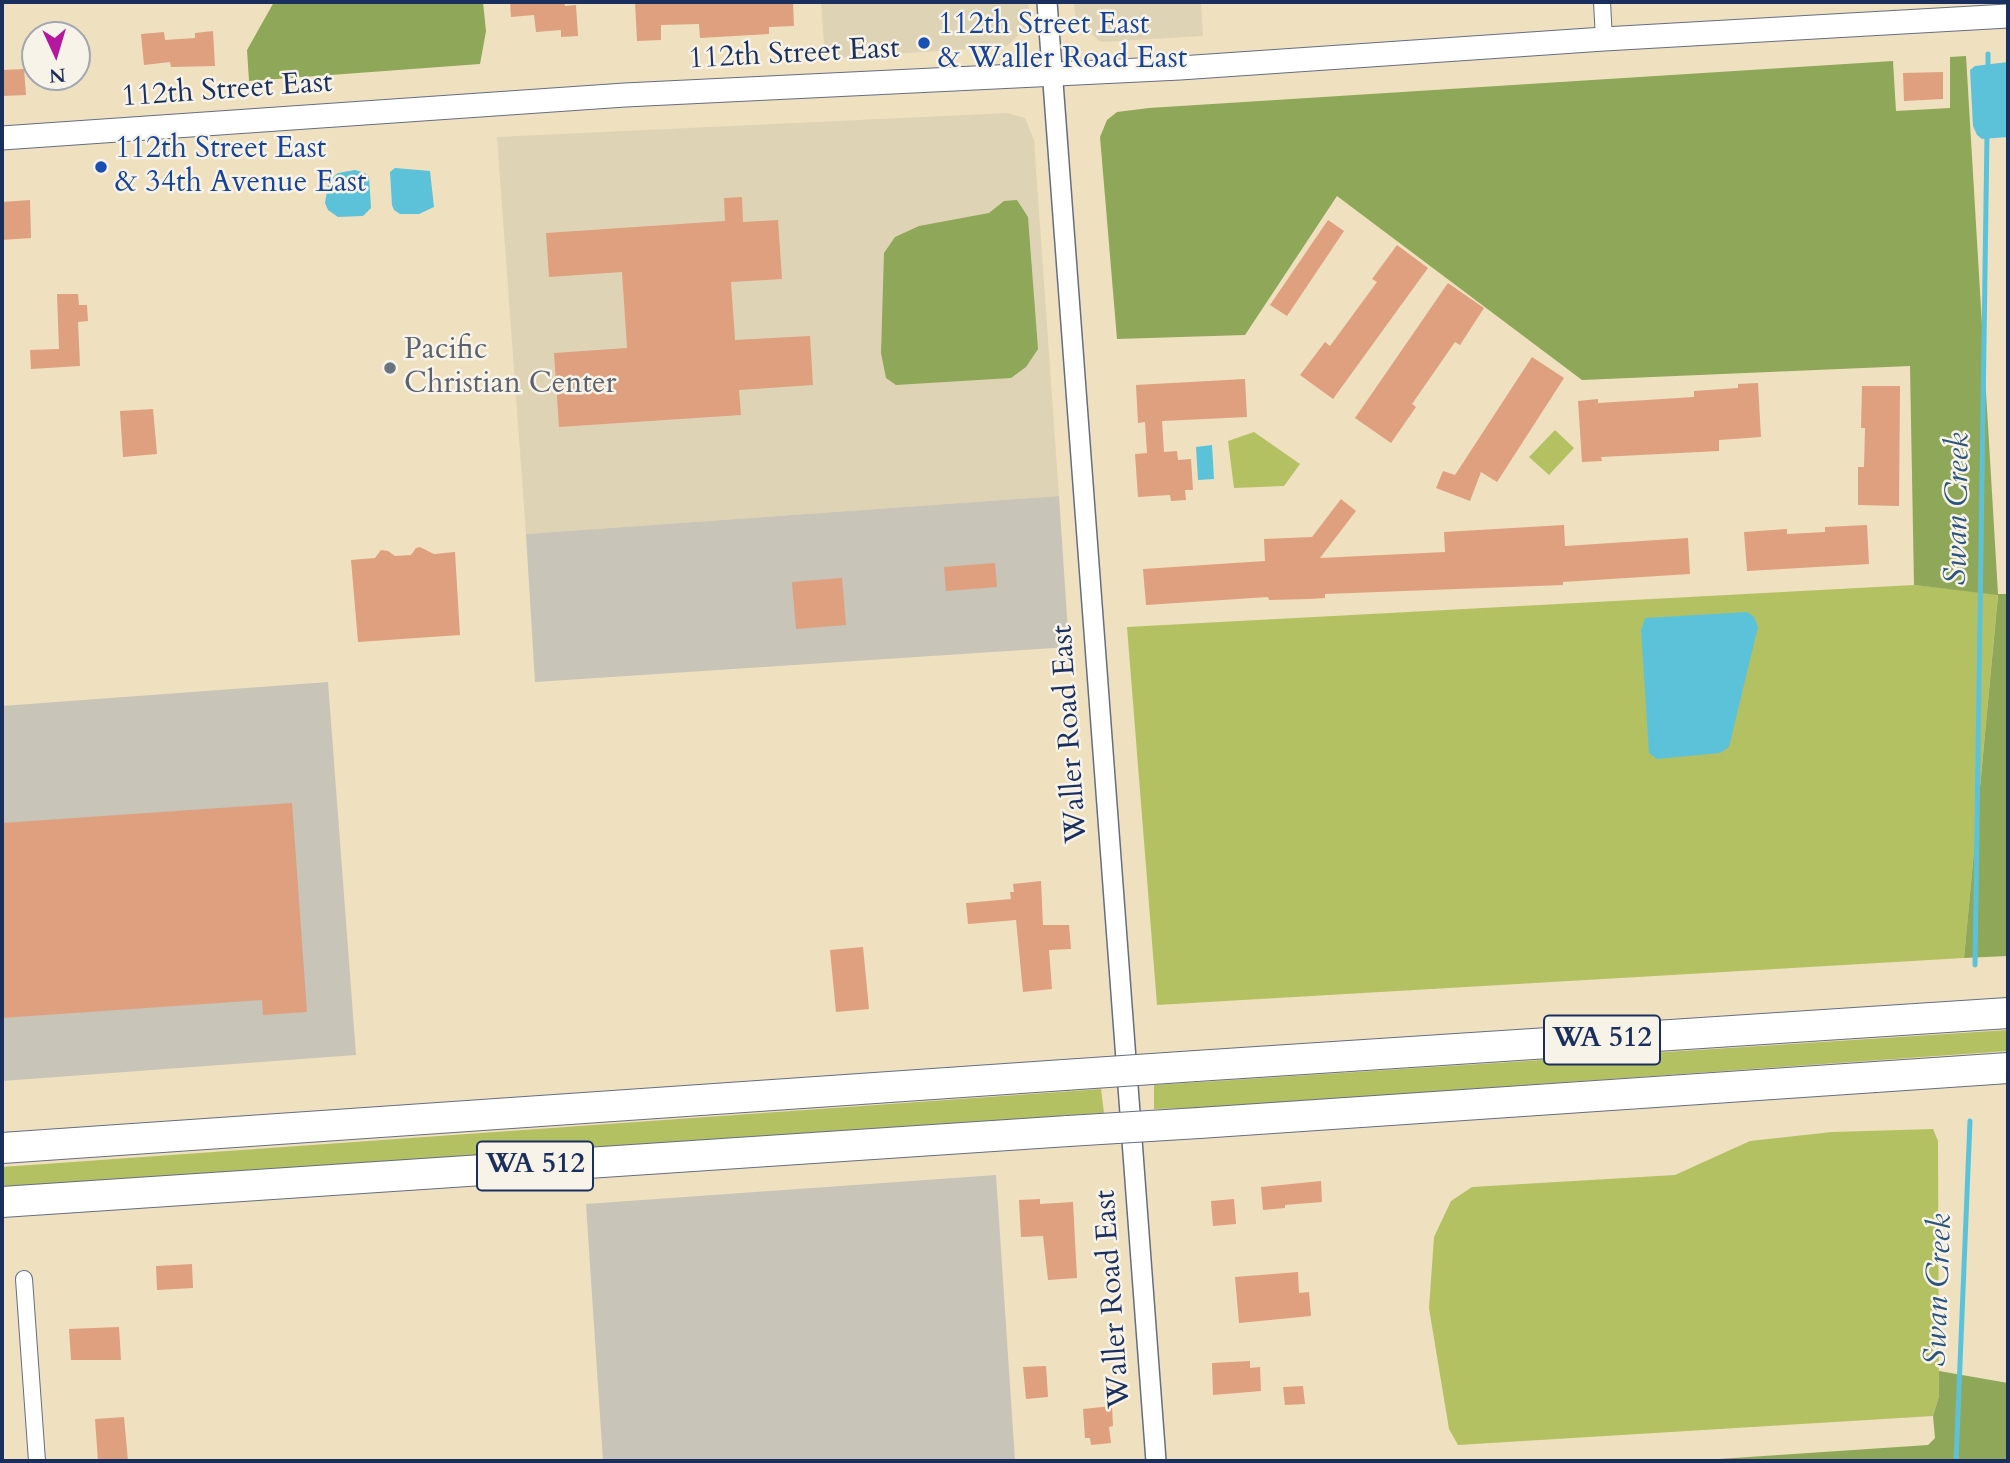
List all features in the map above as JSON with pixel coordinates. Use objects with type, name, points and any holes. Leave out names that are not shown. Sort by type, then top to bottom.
[{"type":"highway","name":"WA 512","points":[[2,1148],[2008,1013]]},
{"type":"highway","name":"WA 512","points":[[2,1202],[2008,1068]]},
{"type":"main road","name":"112th Street East","points":[[2,138],[625,95],[1180,68],[1604,39],[1966,10],[2008,16]]},
{"type":"street","name":"Waller Road East","points":[[1047,2],[1156,1461]]},
{"type":"street","points":[[1602,2],[1604,39]]},
{"type":"street","points":[[24,1279],[37,1461]]},
{"type":"shaded area","points":[[821,2],[1028,2],[1030,24],[1007,46],[825,59]]},
{"type":"shaded area","points":[[1074,2],[1201,2],[1203,36],[1099,41],[1078,20]]},
{"type":"shaded area","points":[[1007,113],[1025,118],[1034,140],[1059,496],[526,534],[497,137]]},
{"type":"shaded area","points":[[1059,496],[1069,647],[535,682],[526,534]]},
{"type":"shaded area","points":[[328,682],[356,1055],[2,1081],[2,706]]},
{"type":"shaded area","points":[[996,1175],[1015,1461],[603,1461],[586,1204]]},
{"type":"green space","points":[[274,2],[483,2],[486,31],[480,64],[249,81],[247,50]]},
{"type":"green space","points":[[1966,56],[1998,594],[2008,594],[2008,956],[1964,958],[1998,595],[1914,585],[1910,366],[1582,380],[1337,196],[1245,335],[1117,339],[1100,137],[1107,120],[1117,112],[1149,108],[1893,61],[1896,111],[1950,108],[1950,57]]},
{"type":"green space","points":[[1017,200],[1028,217],[1038,349],[1026,367],[1011,378],[896,385],[886,378],[881,353],[884,253],[895,237],[919,226],[989,213],[1004,201]]},
{"type":"green space","points":[[1555,430],[1574,448],[1549,475],[1529,457]]},
{"type":"green space","points":[[1254,432],[1300,464],[1284,486],[1234,488],[1228,441]]},
{"type":"green space","points":[[1914,585],[1998,594],[1964,958],[1157,1005],[1127,627]]},
{"type":"green space","points":[[2008,1030],[2008,1051],[1200,1108],[1154,1109],[1154,1085]]},
{"type":"green space","points":[[1101,1089],[1104,1113],[2,1187],[2,1167]]},
{"type":"green space","points":[[1933,1129],[1938,1141],[1939,1396],[1933,1416],[1458,1445],[1449,1429],[1429,1308],[1434,1237],[1451,1201],[1472,1187],[1675,1175],[1750,1141],[1832,1132]]},
{"type":"green space","points":[[1939,1371],[2008,1383],[2008,1461],[1689,1461],[1928,1445],[1935,1438],[1933,1416],[1939,1396]]},
{"type":"water","points":[[2008,62],[2008,137],[1982,139],[1973,126],[1970,70],[1975,66]]},
{"type":"water","points":[[395,168],[430,171],[434,207],[419,214],[400,214],[394,210],[390,172]]},
{"type":"water","points":[[355,170],[369,177],[371,208],[363,216],[338,217],[328,210],[325,203],[328,185],[338,173]]},
{"type":"water","points":[[1212,445],[1214,479],[1198,480],[1196,447]]},
{"type":"water","points":[[1747,612],[1754,617],[1758,627],[1729,747],[1720,753],[1657,759],[1649,753],[1641,630],[1645,618]]},
{"type":"building","points":[[510,2],[564,2],[565,6],[576,5],[578,36],[561,37],[561,30],[536,32],[534,15],[511,17]]},
{"type":"building","points":[[635,2],[793,2],[794,26],[769,27],[769,34],[700,38],[699,24],[661,25],[661,40],[637,41]]},
{"type":"building","points":[[213,31],[215,66],[171,67],[170,62],[144,65],[141,34],[164,32],[165,40],[195,38],[195,33]]},
{"type":"building","points":[[21,69],[21,91],[26,91],[26,95],[2,96],[2,70]]},
{"type":"building","points":[[1943,72],[1943,99],[1904,101],[1903,73]]},
{"type":"building","points":[[742,197],[743,222],[778,220],[782,279],[731,282],[735,340],[810,336],[813,385],[739,390],[741,415],[559,427],[554,353],[627,348],[622,272],[549,277],[546,233],[725,221],[724,198]]},
{"type":"building","points":[[30,200],[31,238],[2,240],[2,202]]},
{"type":"building","points":[[1328,220],[1344,231],[1287,316],[1270,305]]},
{"type":"building","points":[[1397,245],[1428,268],[1333,399],[1300,375],[1325,342],[1330,346],[1377,282],[1372,279]]},
{"type":"building","points":[[1448,283],[1484,308],[1460,345],[1455,342],[1412,404],[1416,407],[1391,443],[1355,418]]},
{"type":"building","points":[[57,294],[78,294],[79,305],[87,305],[88,321],[78,322],[80,366],[31,369],[30,350],[59,349]]},
{"type":"building","points":[[1532,357],[1564,378],[1497,482],[1481,472],[1470,501],[1436,488],[1443,471],[1455,475]]},
{"type":"building","points":[[1245,379],[1247,417],[1162,421],[1164,452],[1177,451],[1178,460],[1191,459],[1193,490],[1185,490],[1186,500],[1171,501],[1170,495],[1138,497],[1135,454],[1147,453],[1145,422],[1138,423],[1136,385]]},
{"type":"building","points":[[1758,383],[1761,437],[1719,440],[1719,451],[1601,457],[1602,461],[1582,462],[1578,401],[1598,399],[1598,403],[1694,397],[1694,391],[1738,388],[1738,384]]},
{"type":"building","points":[[1862,386],[1900,386],[1899,506],[1858,505],[1858,467],[1864,467]]},
{"type":"building","points":[[153,409],[157,454],[123,457],[120,411]]},
{"type":"building","points":[[1341,499],[1356,511],[1320,558],[1445,552],[1444,532],[1564,525],[1565,546],[1688,538],[1690,574],[1563,582],[1563,585],[1325,594],[1325,598],[1309,599],[1269,600],[1268,597],[1146,605],[1143,569],[1265,561],[1264,539],[1312,537]]},
{"type":"building","points":[[1867,525],[1869,564],[1747,571],[1744,532],[1787,529],[1787,534],[1825,532],[1825,527]]},
{"type":"building","points":[[420,547],[434,554],[455,552],[460,635],[358,642],[351,560],[375,558],[381,550],[395,556],[411,555]]},
{"type":"building","points":[[995,563],[997,587],[946,591],[944,567]]},
{"type":"building","points":[[842,578],[846,625],[796,629],[792,582]]},
{"type":"building","points":[[292,803],[307,1012],[263,1015],[262,1000],[2,1018],[2,823]]},
{"type":"building","points":[[1041,881],[1043,925],[1069,925],[1071,949],[1049,950],[1052,989],[1023,992],[1016,920],[968,924],[966,903],[1011,899],[1013,884]]},
{"type":"building","points":[[863,947],[869,1009],[836,1012],[830,950]]},
{"type":"building","points":[[1321,1181],[1322,1202],[1263,1210],[1261,1187]]},
{"type":"building","points":[[1040,1199],[1040,1204],[1073,1202],[1077,1278],[1048,1280],[1043,1236],[1021,1237],[1019,1200]]},
{"type":"building","points":[[1234,1199],[1236,1224],[1213,1226],[1211,1201]]},
{"type":"building","points":[[192,1264],[193,1288],[157,1290],[156,1266]]},
{"type":"building","points":[[1298,1272],[1299,1293],[1309,1292],[1311,1316],[1239,1323],[1235,1277]]},
{"type":"building","points":[[119,1327],[121,1360],[71,1360],[69,1329]]},
{"type":"building","points":[[1250,1361],[1250,1368],[1260,1367],[1261,1391],[1213,1395],[1212,1363]]},
{"type":"building","points":[[1046,1366],[1048,1397],[1026,1399],[1023,1367]]},
{"type":"building","points":[[1303,1386],[1305,1404],[1285,1405],[1283,1387]]},
{"type":"building","points":[[1112,1406],[1113,1426],[1109,1427],[1111,1443],[1091,1445],[1090,1438],[1085,1438],[1083,1409]]},
{"type":"building","points":[[124,1417],[128,1461],[98,1461],[95,1419]]},
{"type":"waterway","name":"Swan Creek","points":[[1988,54],[1988,72]]},
{"type":"waterway","name":"Swan Creek","points":[[1975,965],[1987,134]]},
{"type":"waterway","name":"Swan Creek","points":[[1956,1461],[1970,1121]]},
{"type":"place","name":"112th Street East & Waller Road East","points":[[924,43]]},
{"type":"place","name":"112th Street East & 34th Avenue East","points":[[101,167]]},
{"type":"place","name":"Pacific Christian Center","points":[[390,368]]}]
